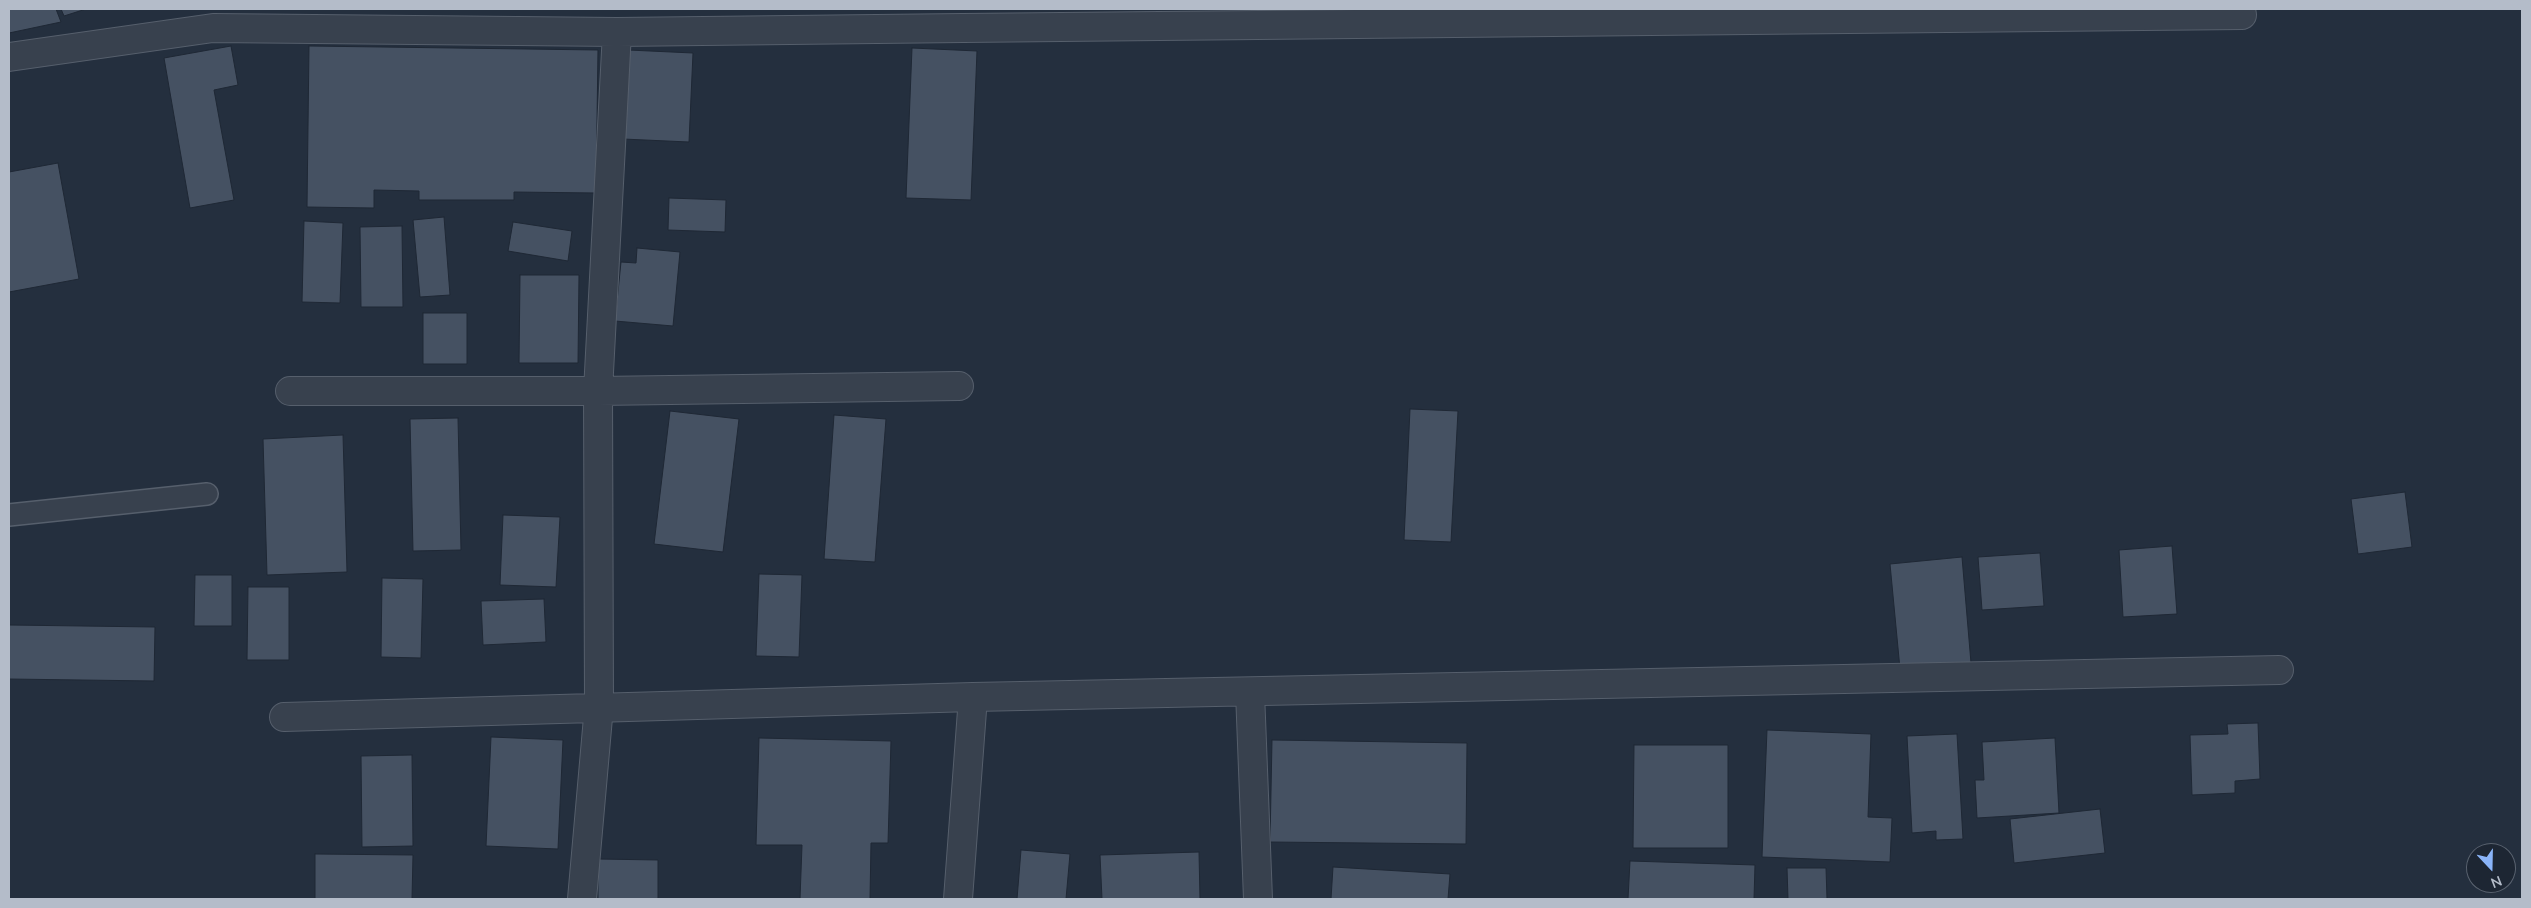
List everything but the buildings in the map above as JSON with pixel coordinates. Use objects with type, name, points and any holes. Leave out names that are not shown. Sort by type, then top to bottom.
[{"type":"street","points":[[9,57],[213,28],[617,32],[1787,14],[2242,15],[2241,9]]},
{"type":"street","points":[[582,899],[599,706],[598,391],[617,32]]},
{"type":"street","points":[[290,391],[598,391],[959,386]]},
{"type":"street","points":[[284,717],[599,706],[973,697],[2279,670]]},
{"type":"street","points":[[1250,692],[1258,899]]},
{"type":"street","points":[[958,899],[973,697]]},
{"type":"lane","points":[[9,515],[207,494]]}]
